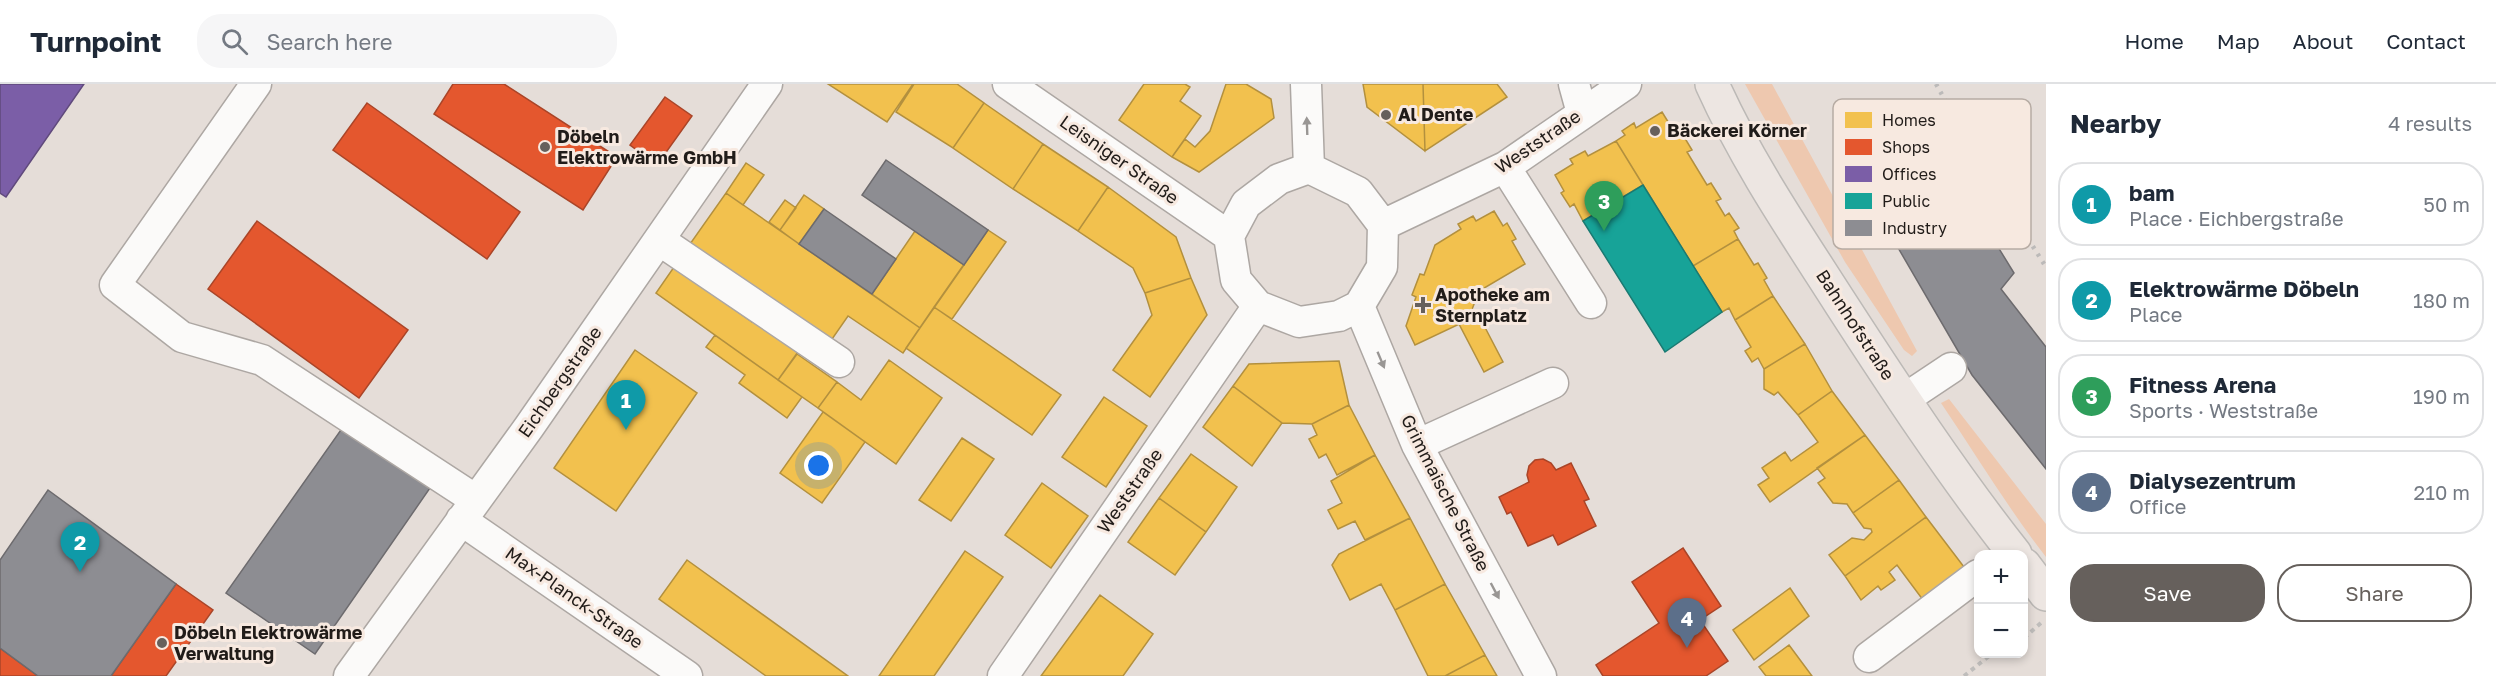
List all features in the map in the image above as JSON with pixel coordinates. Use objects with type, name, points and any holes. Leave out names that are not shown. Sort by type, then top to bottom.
[{"type":"main road","name":"Bahnhofstraße","points":[[1712,84],[1733,131],[1773,200],[1904,400],[2009,550]]},
{"type":"main road","name":"Bahnhofstraße","points":[[2028,573],[2046,594]]},
{"type":"street","name":"Max-Planck-Straße","points":[[256,84],[115,285],[182,337],[262,360],[469,510],[687,676]]},
{"type":"street","name":"Eichbergstraße","points":[[349,676],[469,510],[767,84]]},
{"type":"street","name":"Leisniger Straße","points":[[1008,84],[1229,236]]},
{"type":"street","points":[[1306,84],[1309,168]]},
{"type":"street","points":[[1574,84],[1582,113]]},
{"type":"street","name":"Weststraße","points":[[1383,225],[1505,167],[1626,84]]},
{"type":"street","points":[[1505,167],[1591,303]]},
{"type":"street","points":[[1309,168],[1358,192],[1383,225],[1382,267],[1359,306],[1339,316],[1299,322],[1258,306],[1236,280],[1229,236],[1246,204],[1279,179],[1309,168]]},
{"type":"street","points":[[659,240],[839,362]]},
{"type":"street","name":"Weststraße","points":[[1003,676],[1258,306]]},
{"type":"street","name":"Grimmaische Straße","points":[[1359,306],[1417,446],[1541,676]]},
{"type":"street","points":[[1904,400],[1951,368]]},
{"type":"street","points":[[1417,446],[1553,383]]},
{"type":"street","points":[[1869,657],[1974,578]]},
{"type":"path","points":[[2028,635],[2046,619]]},
{"type":"path","points":[[1964,676],[1986,658]]},
{"type":"shaded area","points":[[1745,84],[1772,84],[1833,196],[1833,241]]},
{"type":"shaded area","points":[[1838,249],[1862,249],[1917,351],[1912,356],[1904,350]]},
{"type":"shaded area","points":[[1949,399],[2046,524],[2046,557],[1941,403]]},
{"type":"building: Homes","points":[[828,84],[913,84],[887,122]]},
{"type":"building: Homes","points":[[914,84],[957,84],[984,103],[953,148],[896,112]]},
{"type":"building: Homes","points":[[1144,84],[1185,84],[1190,87],[1180,101],[1201,116],[1172,157],[1119,120]]},
{"type":"building: Homes","points":[[1226,84],[1246,84],[1271,99],[1274,118],[1199,172],[1172,157],[1185,139],[1195,147],[1210,131]]},
{"type":"building: Homes","points":[[1363,84],[1423,84],[1425,151],[1367,107]]},
{"type":"building: Homes","points":[[1423,84],[1497,84],[1507,97],[1425,151]]},
{"type":"building: Homes","points":[[984,103],[1043,144],[1013,189],[953,148]]},
{"type":"building: Homes","points":[[1662,112],[1678,138],[1683,135],[1692,150],[1687,152],[1707,185],[1711,183],[1721,199],[1716,201],[1725,216],[1729,213],[1739,228],[1734,231],[1738,239],[1693,266],[1616,141],[1625,135],[1622,131],[1634,123],[1636,128]]},
{"type":"building: Homes","points":[[1616,141],[1643,185],[1583,221],[1574,204],[1570,207],[1561,193],[1564,191],[1555,175],[1573,164],[1570,159],[1585,151],[1588,156]]},
{"type":"building: Homes","points":[[1043,144],[1108,187],[1078,231],[1013,189]]},
{"type":"building: Homes","points":[[746,163],[764,175],[743,205],[726,193]]},
{"type":"building: Homes","points":[[1108,187],[1176,237],[1191,278],[1145,293],[1133,268],[1078,231]]},
{"type":"building: Homes","points":[[726,193],[920,328],[903,353],[848,316],[830,342],[690,244]]},
{"type":"building: Homes","points":[[804,195],[824,209],[799,244],[780,230]]},
{"type":"building: Homes","points":[[785,200],[796,208],[780,230],[769,222]]},
{"type":"building: Homes","points":[[1494,211],[1503,226],[1507,223],[1516,239],[1512,241],[1525,264],[1479,291],[1468,320],[1415,345],[1406,326],[1416,297],[1412,295],[1420,274],[1424,275],[1435,245],[1461,229],[1458,224],[1473,216],[1476,221]]},
{"type":"building: Homes","points":[[988,230],[1006,242],[952,319],[934,307]]},
{"type":"building: Homes","points":[[915,231],[964,265],[920,328],[872,294]]},
{"type":"building: Homes","points":[[1738,239],[1754,265],[1758,263],[1767,278],[1764,280],[1773,296],[1735,320],[1729,308],[1722,312],[1693,266]]},
{"type":"building: Homes","points":[[674,267],[752,322],[755,318],[800,349],[778,380],[656,293]]},
{"type":"building: Homes","points":[[1191,278],[1207,315],[1150,397],[1113,370],[1152,315],[1145,293]]},
{"type":"building: Homes","points":[[1773,296],[1805,344],[1764,369],[1758,358],[1752,362],[1745,351],[1751,347],[1735,320]]},
{"type":"building: Homes","points":[[934,307],[1061,395],[1032,435],[906,348]]},
{"type":"building: Homes","points":[[1478,314],[1503,362],[1484,372],[1459,324]]},
{"type":"building: Homes","points":[[715,335],[802,397],[787,418],[739,383],[745,375],[706,347]]},
{"type":"building: Homes","points":[[1805,344],[1832,391],[1798,415],[1778,392],[1774,395],[1764,389],[1764,369]]},
{"type":"building: Homes","points":[[635,350],[697,393],[616,511],[554,468]]},
{"type":"building: Homes","points":[[797,354],[837,382],[818,408],[778,380]]},
{"type":"building: Homes","points":[[889,360],[942,398],[896,464],[818,408],[837,382],[861,400]]},
{"type":"building: Homes","points":[[1339,361],[1349,405],[1312,424],[1282,423],[1233,386],[1249,364]]},
{"type":"building: Homes","points":[[1233,386],[1282,423],[1252,466],[1203,427]]},
{"type":"building: Homes","points":[[1832,391],[1865,435],[1770,502],[1758,485],[1769,478],[1762,468],[1785,452],[1791,461],[1818,442],[1798,415]]},
{"type":"building: Homes","points":[[1104,397],[1147,426],[1106,487],[1062,457]]},
{"type":"building: Homes","points":[[1349,405],[1375,455],[1337,475],[1326,454],[1319,458],[1309,439],[1317,435],[1312,424]]},
{"type":"building: Homes","points":[[823,412],[865,442],[822,503],[780,473]]},
{"type":"building: Homes","points":[[1865,435],[1899,480],[1853,513],[1847,504],[1833,503],[1818,483],[1825,478],[1817,468]]},
{"type":"building: Homes","points":[[962,438],[994,459],[951,521],[919,500]]},
{"type":"building: Homes","points":[[1191,454],[1237,487],[1206,532],[1159,498]]},
{"type":"building: Homes","points":[[1375,455],[1410,518],[1365,540],[1355,521],[1338,529],[1328,510],[1342,503],[1331,481]]},
{"type":"building: Homes","points":[[1899,480],[1926,517],[1845,576],[1829,555],[1852,538],[1864,540],[1872,532],[1871,529],[1864,528],[1853,513]]},
{"type":"building: Homes","points":[[1042,483],[1088,516],[1051,568],[1005,535]]},
{"type":"building: Homes","points":[[1159,498],[1206,532],[1175,575],[1128,542]]},
{"type":"building: Homes","points":[[1926,517],[1964,567],[1929,608],[1897,565],[1889,572],[1895,580],[1881,590],[1878,586],[1861,600],[1845,576]]},
{"type":"building: Homes","points":[[1410,518],[1445,584],[1395,610],[1381,584],[1350,600],[1332,565],[1339,554]]},
{"type":"building: Homes","points":[[965,551],[1003,577],[934,676],[879,676]]},
{"type":"building: Homes","points":[[687,560],[848,676],[766,676],[659,599]]},
{"type":"building: Homes","points":[[1445,584],[1485,655],[1445,676],[1428,676],[1395,610]]},
{"type":"building: Homes","points":[[1790,588],[1809,616],[1754,660],[1733,630]]},
{"type":"building: Homes","points":[[1100,595],[1153,634],[1123,676],[1041,676]]},
{"type":"building: Homes","points":[[1789,645],[1812,676],[1766,676],[1759,667]]},
{"type":"building: Homes","points":[[1485,655],[1497,676],[1445,676]]},
{"type":"building: Shops","name":"Döbeln Elektrowärme GmbH","points":[[453,84],[504,84],[617,157],[583,210],[434,114]]},
{"type":"building: Shops","points":[[665,97],[692,116],[657,165],[630,145]]},
{"type":"building: Shops","points":[[367,103],[520,212],[487,259],[333,150]]},
{"type":"building: Shops","points":[[257,221],[408,330],[359,398],[208,289]]},
{"type":"building: Shops","points":[[1543,459],[1551,463],[1556,470],[1571,463],[1589,499],[1584,501],[1596,526],[1558,545],[1553,535],[1528,546],[1511,512],[1507,514],[1499,497],[1529,482],[1527,475],[1529,466],[1535,460]]},
{"type":"building: Shops","points":[[1683,548],[1721,606],[1700,620],[1728,661],[1706,676],[1603,676],[1596,665],[1659,623],[1632,582]]},
{"type":"building: Shops","name":"Döbeln Elektrowärme Verwaltung","points":[[176,584],[213,610],[166,676],[111,676]]},
{"type":"building: Shops","points":[[0,648],[38,676],[0,676]]},
{"type":"building: Offices","points":[[0,84],[84,84],[6,197],[0,193]]},
{"type":"building: Public","points":[[1643,185],[1722,312],[1665,352],[1583,221]]},
{"type":"building: Industry","points":[[886,160],[988,230],[964,265],[862,195]]},
{"type":"building: Industry","points":[[824,209],[896,259],[872,294],[799,244]]},
{"type":"building: Industry","points":[[1899,249],[1999,249],[2014,273],[2001,289],[2046,347],[2046,469],[1972,375]]},
{"type":"building: Industry","points":[[343,427],[430,488],[315,654],[226,593]]},
{"type":"building: Industry","points":[[48,490],[176,584],[111,676],[38,676],[0,648],[0,560]]},
{"type":"railway","points":[[1936,84],[1944,99]]},
{"type":"railway","points":[[2031,243],[2046,267]]},
{"type":"place","name":"Al Dente","points":[[1386,115]]},
{"type":"place","name":"Bäckerei Körner","points":[[1655,131]]},
{"type":"place","name":"Döbeln Elektrowärme GmbH","points":[[545,147]]},
{"type":"place","name":"Fitness Arena","points":[[1604,231]]},
{"type":"place","name":"Apotheke am Sternplatz","points":[[1423,305]]},
{"type":"place","name":"bam","points":[[626,430]]},
{"type":"place","name":"Elektrowärme Döbeln","points":[[80,572]]},
{"type":"place","name":"Döbeln Elektrowärme Verwaltung","points":[[162,643]]},
{"type":"place","name":"Dialysezentrum","points":[[1687,648]]}]
